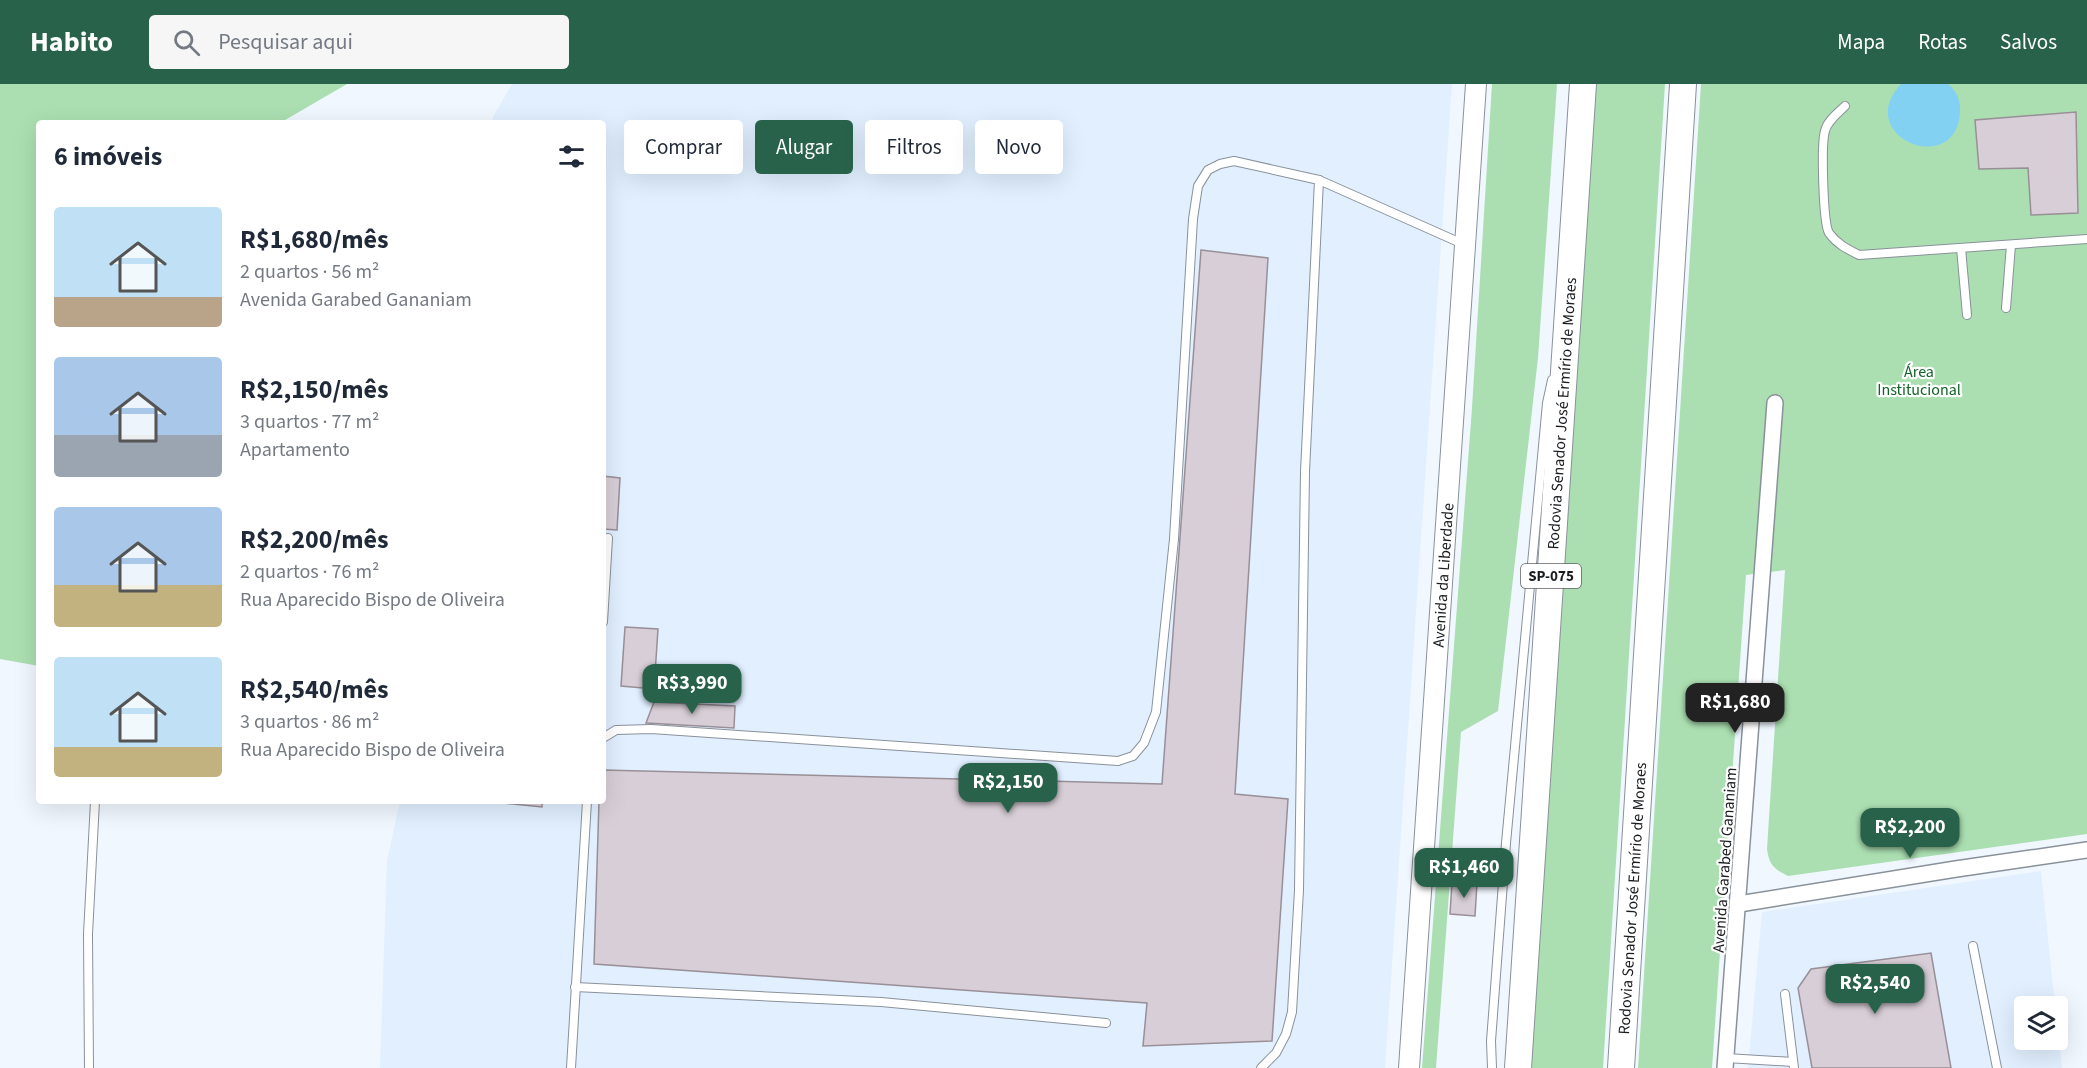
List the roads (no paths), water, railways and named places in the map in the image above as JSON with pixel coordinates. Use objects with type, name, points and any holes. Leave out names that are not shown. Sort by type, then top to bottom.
[{"type":"highway","name":"Rodovia Senador José Ermírio de Moraes","points":[[1518,1068],[1583,84]]},
{"type":"highway","name":"Rodovia Senador José Ermírio de Moraes","points":[[1621,1068],[1683,84]]},
{"type":"street","name":"Avenida da Liberdade","points":[[1409,1068],[1476,84]]},
{"type":"street","name":"Avenida Garabed Gananiam","points":[[1726,1063],[1775,403]]},
{"type":"street","points":[[1739,904],[2087,850]]},
{"type":"lane","points":[[1845,106],[1830,121],[1825,131],[1823,199],[1828,231],[1842,247],[1858,255],[2087,239]]},
{"type":"lane","points":[[606,736],[616,730],[651,729],[1118,761],[1133,756],[1144,743],[1156,712],[1174,539],[1193,219],[1198,186],[1208,170],[1234,161],[1319,180],[1466,246]]},
{"type":"lane","points":[[1262,1068],[1276,1053],[1286,1034],[1292,1012],[1299,868],[1305,472],[1319,180]]},
{"type":"lane","points":[[2006,308],[2010,244]]},
{"type":"lane","points":[[1961,248],[1967,315]]},
{"type":"lane","points":[[1491,1068],[1504,865],[1546,404],[1568,315]]},
{"type":"lane","points":[[606,572],[608,538]]},
{"type":"lane","points":[[89,1068],[88,934],[95,804]]},
{"type":"lane","points":[[571,1068],[587,804]]},
{"type":"lane","points":[[1973,946],[1997,1068]]},
{"type":"lane","points":[[575,987],[881,1002],[1106,1023]]},
{"type":"lane","points":[[1726,1063],[1793,1065],[1785,994]]},
{"type":"water","points":[[1901,84],[1948,84],[1954,90],[1959,101],[1960,113],[1954,133],[1942,144],[1926,147],[1910,143],[1897,133],[1889,120],[1889,103]]},
{"type":"park label","name":"Área Institucional","points":[[1919,380]]}]
